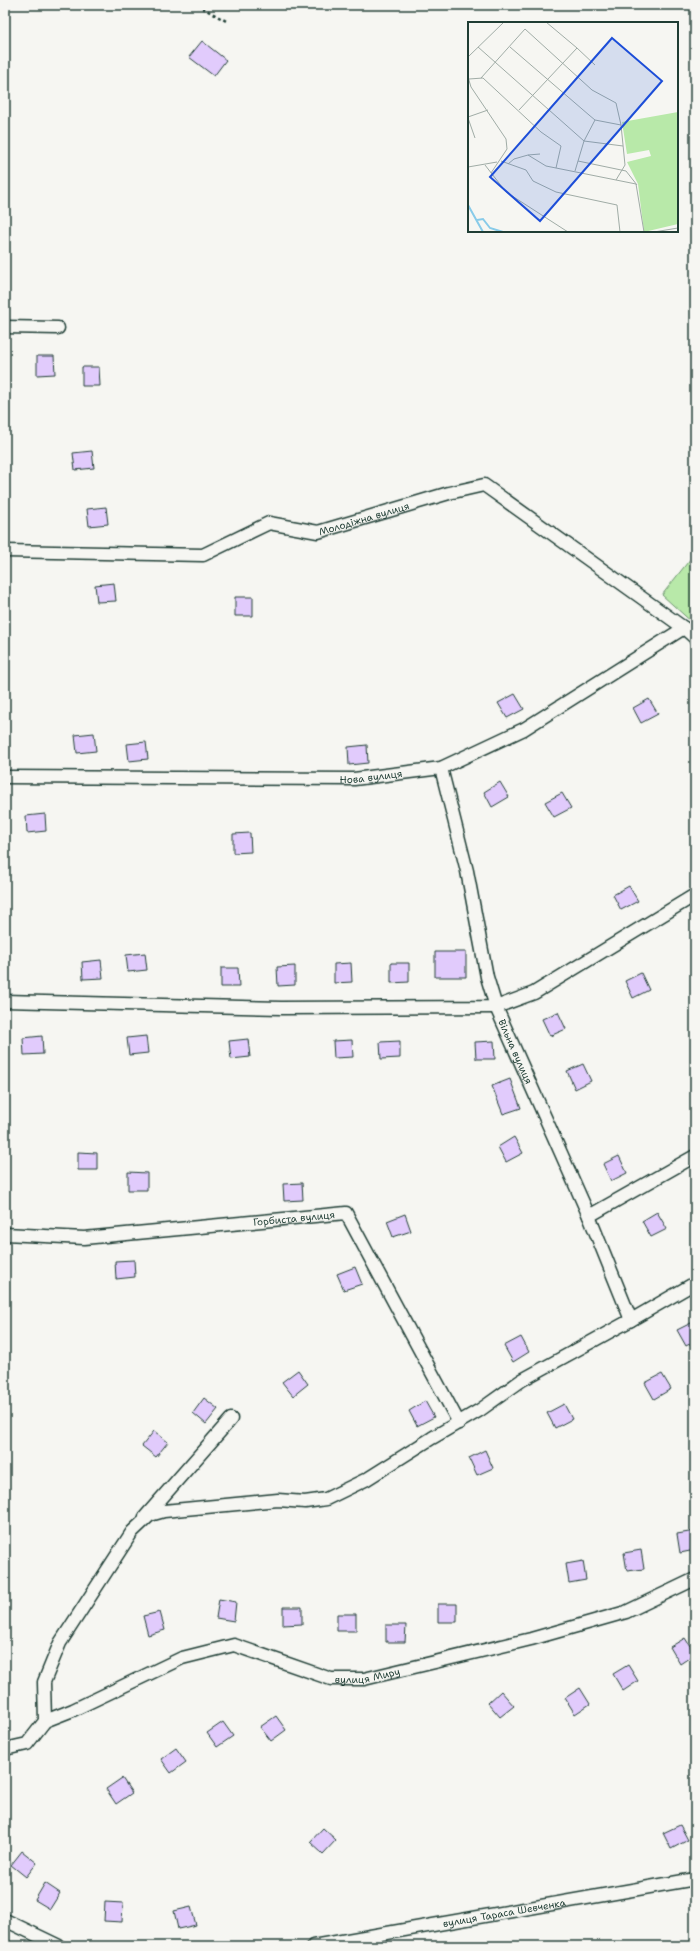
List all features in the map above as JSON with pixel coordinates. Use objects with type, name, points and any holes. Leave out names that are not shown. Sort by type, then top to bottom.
[{"type":"street","points":[[5,327],[58,328]]},
{"type":"street","name":"Молодіжна вулиця","points":[[5,552],[203,555],[269,523],[318,532],[449,493],[484,485],[684,628]]},
{"type":"street","points":[[684,628],[695,638]]},
{"type":"street","name":"Нова вулиця","points":[[5,777],[354,779],[441,768],[524,730],[684,628]]},
{"type":"street","name":"Вільна вулиця","points":[[441,768],[467,871],[488,977],[496,1007],[589,1216],[631,1320]]},
{"type":"street","points":[[5,1001],[281,1008],[496,1007],[534,993],[695,895]]},
{"type":"street","points":[[589,1216],[695,1156]]},
{"type":"street","name":"Горбиста вулиця","points":[[5,1234],[84,1238],[346,1213],[459,1423]]},
{"type":"street","points":[[140,1522],[150,1515],[164,1511],[278,1500],[305,1502],[326,1499],[367,1479],[480,1410],[522,1380],[695,1283]]},
{"type":"street","points":[[5,1749],[27,1744],[45,1721],[44,1682],[60,1643],[132,1532],[232,1419]]},
{"type":"street","name":"вулиця Миру","points":[[45,1721],[73,1710],[182,1658],[234,1645],[331,1678],[364,1678],[531,1639],[626,1612],[695,1579]]},
{"type":"street","name":"вулиця Тараса Шевченка","points":[[313,1946],[695,1879]]},
{"type":"street","points":[[5,1920],[59,1946]]},
{"type":"path","points":[[197,5],[228,22]]},
{"type":"green space","points":[[695,553],[695,625],[662,595]]},
{"type":"building","points":[[202,41],[226,60],[214,76],[189,57]]},
{"type":"building","points":[[37,356],[54,356],[55,374],[37,375]]},
{"type":"building","points":[[82,367],[99,367],[100,386],[82,386]]},
{"type":"building","points":[[92,451],[94,468],[75,470],[73,453]]},
{"type":"building","points":[[106,507],[108,524],[89,526],[87,509]]},
{"type":"building","points":[[114,583],[116,601],[97,602],[95,585]]},
{"type":"building","points":[[235,597],[253,597],[253,616],[235,616]]},
{"type":"building","points":[[515,694],[524,709],[507,718],[498,703]]},
{"type":"building","points":[[649,699],[658,714],[641,723],[633,708]]},
{"type":"building","points":[[94,733],[96,751],[77,753],[75,735]]},
{"type":"building","points":[[146,742],[148,759],[129,761],[127,744]]},
{"type":"building","points":[[367,745],[368,763],[349,765],[348,747]]},
{"type":"building","points":[[500,782],[509,797],[492,807],[484,792]]},
{"type":"building","points":[[562,793],[571,808],[554,817],[545,802]]},
{"type":"building","points":[[45,814],[46,831],[27,833],[26,816]]},
{"type":"building","points":[[250,833],[251,852],[233,853],[233,834]]},
{"type":"building","points":[[629,886],[638,901],[621,910],[613,895]]},
{"type":"building","points":[[435,952],[466,952],[466,977],[435,977]]},
{"type":"building","points":[[145,953],[147,970],[128,972],[126,955]]},
{"type":"building","points":[[101,960],[103,978],[83,979],[82,962]]},
{"type":"building","points":[[351,963],[352,982],[334,983],[334,964]]},
{"type":"building","points":[[391,963],[409,963],[409,982],[391,983]]},
{"type":"building","points":[[295,966],[295,985],[278,986],[277,967]]},
{"type":"building","points":[[221,968],[238,968],[239,987],[221,987]]},
{"type":"building","points":[[641,973],[649,990],[633,998],[625,981]]},
{"type":"building","points":[[558,1012],[566,1029],[550,1036],[542,1019]]},
{"type":"building","points":[[42,1036],[43,1054],[24,1055],[23,1038]]},
{"type":"building","points":[[146,1036],[148,1053],[129,1055],[127,1038]]},
{"type":"building","points":[[248,1039],[250,1057],[231,1059],[229,1041]]},
{"type":"building","points":[[352,1040],[353,1057],[334,1058],[333,1041]]},
{"type":"building","points":[[400,1041],[400,1058],[381,1059],[380,1042]]},
{"type":"building","points":[[494,1041],[495,1059],[476,1059],[475,1042]]},
{"type":"building","points":[[583,1064],[591,1081],[575,1089],[567,1071]]},
{"type":"building","points":[[510,1079],[521,1108],[503,1114],[492,1086]]},
{"type":"building","points":[[514,1137],[523,1153],[506,1162],[498,1147]]},
{"type":"building","points":[[78,1152],[97,1153],[97,1170],[78,1170]]},
{"type":"building","points":[[619,1156],[627,1173],[611,1181],[603,1164]]},
{"type":"building","points":[[128,1172],[147,1173],[147,1190],[128,1190]]},
{"type":"building","points":[[302,1183],[303,1200],[284,1201],[283,1184]]},
{"type":"building","points":[[657,1212],[667,1229],[651,1237],[642,1221]]},
{"type":"building","points":[[405,1214],[411,1231],[393,1237],[387,1221]]},
{"type":"building","points":[[134,1260],[135,1277],[116,1279],[115,1261]]},
{"type":"building","points":[[355,1267],[362,1284],[344,1290],[337,1274]]},
{"type":"building","points":[[695,1321],[695,1341],[686,1346],[677,1330]]},
{"type":"building","points":[[521,1337],[529,1352],[513,1362],[504,1346]]},
{"type":"building","points":[[298,1370],[308,1384],[293,1396],[282,1382]]},
{"type":"building","points":[[662,1374],[671,1389],[654,1399],[645,1383]]},
{"type":"building","points":[[204,1398],[218,1409],[206,1424],[193,1413]]},
{"type":"building","points":[[425,1401],[434,1417],[417,1426],[409,1411]]},
{"type":"building","points":[[564,1404],[572,1419],[555,1428],[547,1413]]},
{"type":"building","points":[[154,1431],[168,1442],[156,1457],[142,1446]]},
{"type":"building","points":[[485,1450],[493,1468],[477,1475],[469,1458]]},
{"type":"building","points":[[695,1531],[695,1550],[680,1553],[677,1534]]},
{"type":"building","points":[[641,1550],[644,1569],[627,1571],[624,1553]]},
{"type":"building","points":[[583,1561],[586,1580],[569,1583],[566,1564]]},
{"type":"building","points":[[219,1599],[236,1602],[234,1621],[216,1618]]},
{"type":"building","points":[[438,1604],[457,1604],[457,1622],[438,1622]]},
{"type":"building","points":[[283,1607],[302,1607],[302,1624],[283,1625]]},
{"type":"building","points":[[160,1612],[165,1630],[148,1635],[143,1616]]},
{"type":"building","points":[[337,1614],[356,1614],[356,1631],[337,1631]]},
{"type":"building","points":[[386,1625],[406,1625],[405,1642],[386,1642]]},
{"type":"building","points":[[685,1638],[695,1654],[680,1664],[670,1647]]},
{"type":"building","points":[[628,1665],[638,1681],[623,1691],[613,1674]]},
{"type":"building","points":[[580,1688],[590,1704],[575,1714],[565,1698]]},
{"type":"building","points":[[501,1691],[514,1706],[500,1717],[488,1703]]},
{"type":"building","points":[[276,1716],[286,1730],[271,1741],[260,1727]]},
{"type":"building","points":[[223,1722],[233,1736],[217,1747],[207,1733]]},
{"type":"building","points":[[176,1748],[186,1762],[171,1773],[161,1759]]},
{"type":"building","points":[[122,1778],[132,1793],[116,1804],[106,1789]]},
{"type":"building","points":[[680,1825],[688,1840],[671,1849],[663,1833]]},
{"type":"building","points":[[323,1828],[336,1840],[323,1854],[310,1842]]},
{"type":"building","points":[[22,1851],[37,1863],[26,1877],[11,1865]]},
{"type":"building","points":[[45,1883],[60,1893],[50,1909],[35,1900]]},
{"type":"building","points":[[105,1902],[123,1903],[122,1922],[104,1921]]},
{"type":"building","points":[[191,1907],[196,1925],[178,1929],[174,1911]]}]
